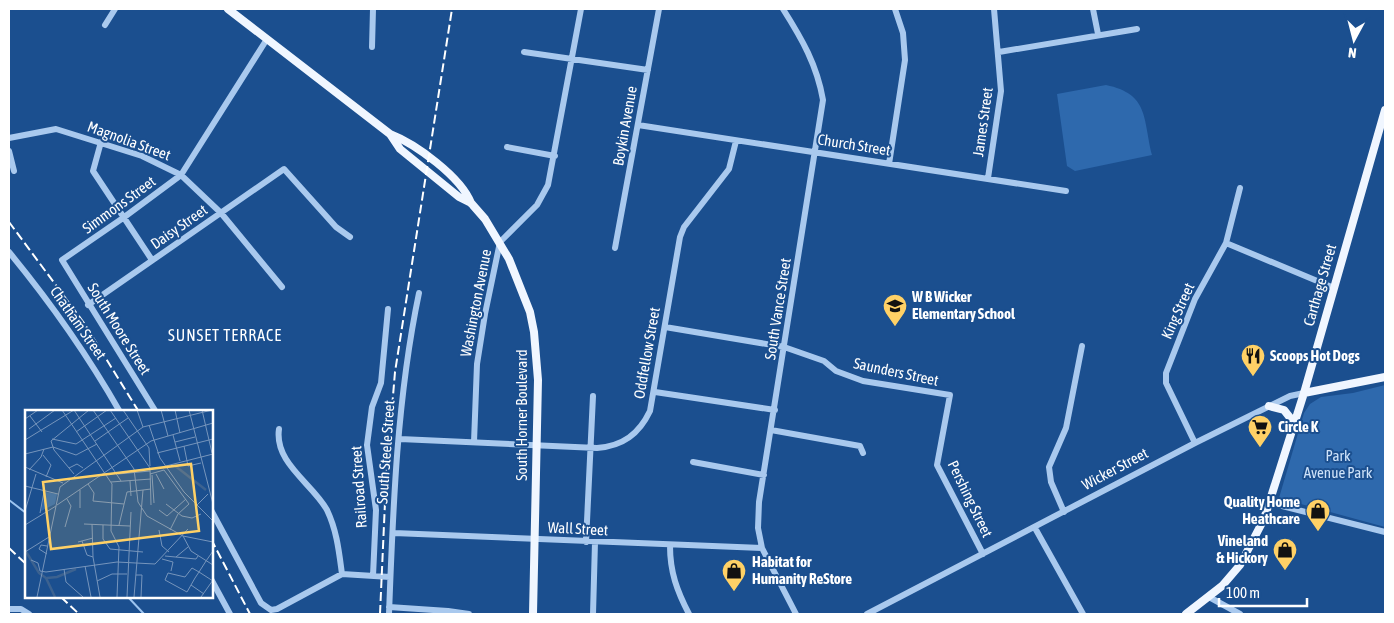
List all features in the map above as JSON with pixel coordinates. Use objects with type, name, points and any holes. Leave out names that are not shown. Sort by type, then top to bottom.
[{"type":"main road","name":"South Horner Boulevard","points":[[228,9],[390,134],[405,140],[434,162],[466,190],[471,203],[485,219],[500,242],[522,289],[534,332],[538,380],[533,614]]},
{"type":"main road","name":"Carthage Street","points":[[1186,614],[1209,597],[1244,561],[1270,503],[1295,424],[1385,110]]},
{"type":"main road","name":"Wicker Street","points":[[1304,393],[1385,377]]},
{"type":"main road","points":[[1268,406],[1284,410],[1295,424]]},
{"type":"street","points":[[104,25],[115,9]]},
{"type":"street","points":[[372,47],[373,9]]},
{"type":"street","name":"Washington Avenue","points":[[474,442],[477,364],[500,242],[541,198],[548,185],[555,156],[581,9]]},
{"type":"street","name":"Boykin Avenue","points":[[615,248],[659,9]]},
{"type":"street","name":"South Vance Street","points":[[783,9],[819,75],[823,100],[764,475],[758,528],[762,548],[796,614]]},
{"type":"street","points":[[889,164],[905,60],[903,33],[895,9]]},
{"type":"street","name":"James Street","points":[[988,178],[1001,91],[994,9]]},
{"type":"street","points":[[1093,9],[1098,34]]},
{"type":"street","points":[[999,52],[1137,29]]},
{"type":"street","name":"Simmons Street","points":[[62,260],[181,175],[267,39]]},
{"type":"street","points":[[524,52],[648,70]]},
{"type":"street","name":"Church Street","points":[[638,125],[1066,191]]},
{"type":"street","name":"Magnolia Street","points":[[9,138],[56,129],[142,156],[181,175],[221,213],[282,287]]},
{"type":"street","name":"Oddfellow Street","points":[[400,439],[591,448],[608,447],[632,437],[645,422],[655,392],[679,244],[684,227],[729,169],[736,141]]},
{"type":"street","points":[[100,142],[93,171],[152,260]]},
{"type":"street","points":[[507,147],[555,156]]},
{"type":"street","points":[[9,151],[14,171]]},
{"type":"street","name":"Daisy Street","points":[[88,305],[284,169],[336,227],[350,237]]},
{"type":"street","name":"King Street","points":[[1194,443],[1166,383],[1166,373],[1195,299],[1226,243],[1240,188]]},
{"type":"street","points":[[1226,243],[1334,288]]},
{"type":"street","name":"Chatham Street","points":[[9,252],[56,310],[101,378],[119,410]]},
{"type":"street","name":"South Moore Street","points":[[62,260],[88,305],[155,410]]},
{"type":"street","name":"South Steele Street","points":[[389,611],[408,345],[419,293]]},
{"type":"street","name":"Railroad Street","points":[[372,576],[376,510],[367,445],[372,407],[381,383],[388,309]]},
{"type":"street","name":"Saunders Street","points":[[665,327],[784,347],[824,361],[836,371],[863,380],[950,395]]},
{"type":"street","points":[[1064,512],[1051,482],[1048,466],[1066,428],[1082,346]]},
{"type":"street","points":[[655,392],[775,410]]},
{"type":"street","name":"Wicker Street","points":[[867,614],[1035,528],[1194,443],[1290,396],[1304,393]]},
{"type":"street","name":"Pershing Street","points":[[950,395],[937,465],[983,554]]},
{"type":"street","points":[[586,542],[593,396]]},
{"type":"street","points":[[279,429],[280,446],[295,473],[325,508],[331,519],[337,534],[342,574]]},
{"type":"street","points":[[771,430],[860,446],[863,453]]},
{"type":"street","points":[[692,462],[764,475]]},
{"type":"street","points":[[1270,503],[1385,532]]},
{"type":"street","points":[[212,512],[261,603],[268,609],[277,609],[342,574],[390,577]]},
{"type":"street","points":[[1035,528],[1083,614]]},
{"type":"street","name":"Wall Street","points":[[394,533],[670,546],[762,548]]},
{"type":"street","points":[[593,614],[594,542]]},
{"type":"street","points":[[670,546],[670,563],[675,585],[689,614]]},
{"type":"street","points":[[212,581],[230,614]]},
{"type":"street","points":[[1209,597],[1240,614]]},
{"type":"street","points":[[9,609],[27,612]]},
{"type":"street","points":[[389,611],[448,611],[469,614]]},
{"type":"green space","points":[[1106,85],[1120,89],[1137,101],[1145,119],[1152,155],[1075,171],[1067,166],[1057,94]]},
{"type":"green space","name":"Park Avenue Park","points":[[1385,385],[1385,527],[1279,498],[1304,413],[1310,404],[1321,397],[1353,393]]},
{"type":"waterway","points":[[9,500],[25,512]]},
{"type":"waterway","points":[[129,598],[144,614]]},
{"type":"railway","points":[[380,614],[386,480],[395,372],[452,9]]},
{"type":"railway","points":[[9,222],[84,323],[138,410]]},
{"type":"railway","points":[[212,541],[250,614]]},
{"type":"railway","points":[[9,548],[25,563]]},
{"type":"railway","points":[[62,598],[79,614]]},
{"type":"place","name":"W B Wicker Elementary School","points":[[895,327]]},
{"type":"place","name":"Scoops Hot Dogs","points":[[1253,377]]},
{"type":"place","name":"Circle K","points":[[1260,448]]},
{"type":"place","name":"Quality Home Heathcare","points":[[1318,532]]},
{"type":"place","name":"Vineland & Hickory","points":[[1285,571]]},
{"type":"place","name":"Habitat for Humanity ReStore","points":[[734,592]]},
{"type":"district","name":"SUNSET TERRACE","points":[[225,335]]}]
